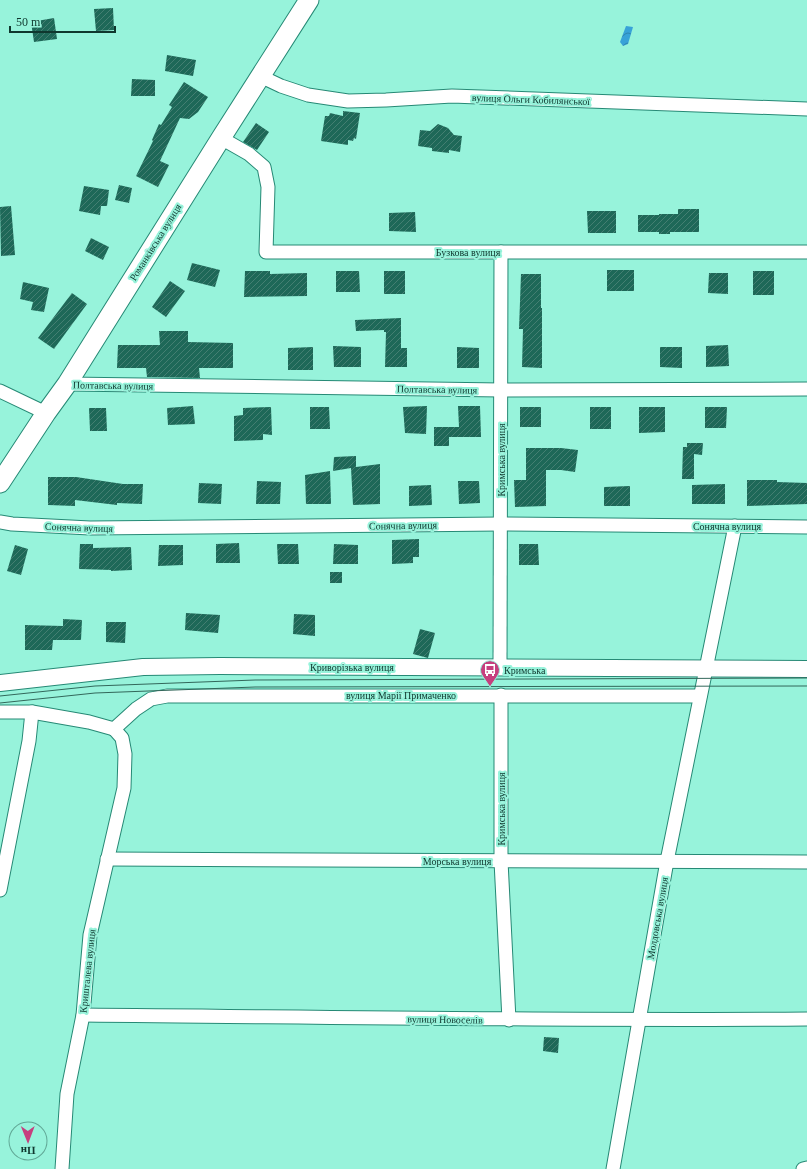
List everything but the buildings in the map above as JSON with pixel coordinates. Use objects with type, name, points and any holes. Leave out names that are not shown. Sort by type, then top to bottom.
[{"type":"main road","name":"Романківська вулиця","points":[[0,483],[67,384],[309,0]]},
{"type":"street","name":"вулиця Ольги Кобилянської","points":[[260,76],[281,86],[308,95],[348,101],[452,96],[807,109]]},
{"type":"street","name":"Бузкова вулиця","points":[[221,138],[249,154],[264,167],[268,187],[266,252],[807,252]]},
{"type":"street","name":"Кримська вулиця","points":[[500,668],[501,252]]},
{"type":"street","name":"Полтавська вулиця","points":[[67,384],[501,390],[807,389]]},
{"type":"street","points":[[0,391],[46,413]]},
{"type":"street","name":"Сонячна вулиця","points":[[0,522],[90,528],[500,524],[807,527]]},
{"type":"street","name":"Молдовська вулиця","points":[[613,1169],[667,861],[735,526]]},
{"type":"street","name":"Криворізька вулиця","points":[[0,683],[143,667],[220,666],[706,669]]},
{"type":"street","points":[[706,669],[807,669]]},
{"type":"street","name":"Кримська вулиця","points":[[501,695],[501,861],[509,1020]]},
{"type":"street","name":"вулиця Марії Примаченко","points":[[114,730],[136,709],[151,699],[167,696],[700,696]]},
{"type":"street","points":[[0,712],[32,712],[89,722],[114,730]]},
{"type":"street","points":[[0,890],[29,740],[32,712]]},
{"type":"street","name":"Кришталева вулиця","points":[[62,1169],[67,1094],[83,1015],[90,935],[124,788],[126,754],[122,738],[114,730]]},
{"type":"street","name":"Морська вулиця","points":[[107,859],[807,862]]},
{"type":"street","name":"вулиця Новоселів","points":[[83,1015],[509,1020],[807,1019]]},
{"type":"street","points":[[803,1169],[807,1168]]},
{"type":"water","points":[[626,26],[633,27],[628,44],[623,46],[620,42]]},
{"type":"tram line","points":[[0,696],[95,686],[255,680],[807,678]]},
{"type":"tram line","points":[[0,703],[95,693],[255,687],[807,686]]},
{"type":"place","name":"Кримська","points":[[490,687]]}]
